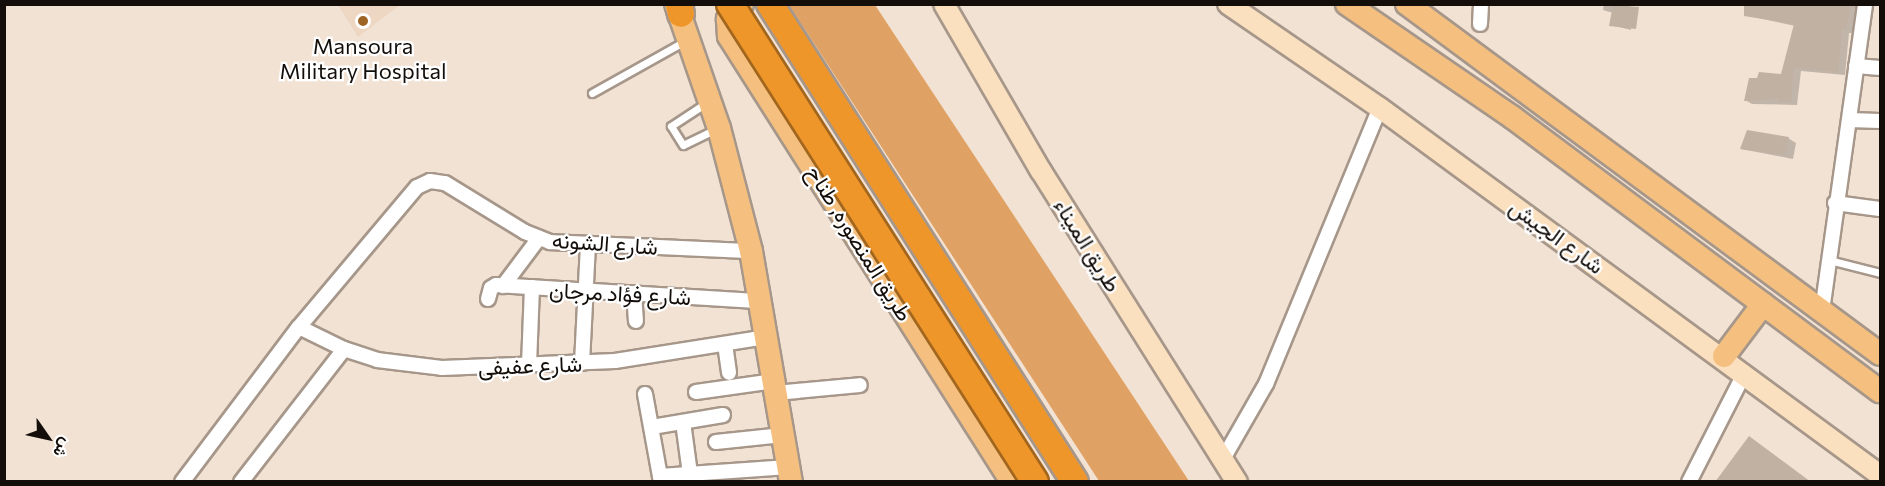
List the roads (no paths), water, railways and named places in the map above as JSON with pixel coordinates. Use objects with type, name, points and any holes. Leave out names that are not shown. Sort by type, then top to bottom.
[{"type":"highway","points":[[730,4],[1035,482]]},
{"type":"highway","points":[[753,4],[1055,482]]},
{"type":"highway","points":[[770,4],[1076,482]]},
{"type":"main road","name":"طريق المنصوره, طناح","points":[[742,4],[728,19],[729,36],[1012,482]]},
{"type":"main road","points":[[1347,4],[1491,104],[1881,391]]},
{"type":"main road","points":[[1407,4],[1426,12],[1881,354]]},
{"type":"main road","points":[[1372,5],[1456,68],[1491,104]]},
{"type":"main road","points":[[679,8],[711,101],[751,251],[790,474]]},
{"type":"main road","points":[[1724,356],[1764,304]]},
{"type":"street","name":"طريق الميناء","points":[[944,4],[1041,171],[1237,482]]},
{"type":"street","name":"شارع الجيش","points":[[1228,4],[1380,108],[1724,356],[1881,475]]},
{"type":"street","points":[[1480,24],[1481,4]]},
{"type":"street","points":[[1822,311],[1835,203],[1865,4]]},
{"type":"street","points":[[1857,66],[1881,68]]},
{"type":"street","points":[[1223,459],[1266,384],[1380,108]]},
{"type":"street","points":[[1849,120],[1881,121]]},
{"type":"street","name":"شارع الشونه","points":[[182,482],[299,327],[417,187],[430,182],[445,183],[539,238],[588,244],[751,251]]},
{"type":"street","points":[[1835,203],[1881,208]]},
{"type":"street","points":[[488,299],[491,288],[503,285],[539,238]]},
{"type":"street","points":[[582,363],[588,244]]},
{"type":"street","name":"شارع فؤاد مرجان","points":[[503,285],[761,301]]},
{"type":"street","points":[[529,365],[532,287]]},
{"type":"street","points":[[634,293],[636,321]]},
{"type":"street","name":"شارع عفيفى","points":[[299,327],[344,350],[420,368],[582,363],[767,337]]},
{"type":"street","points":[[725,344],[729,373]]},
{"type":"street","points":[[241,482],[344,350]]},
{"type":"street","points":[[1689,482],[1745,372]]},
{"type":"street","points":[[696,392],[860,385]]},
{"type":"street","points":[[645,394],[661,479],[690,474],[715,477],[790,474]]},
{"type":"street","points":[[652,427],[723,415]]},
{"type":"street","points":[[683,422],[690,474]]},
{"type":"street","points":[[716,442],[783,435]]},
{"type":"lane","points":[[592,93],[690,38]]},
{"type":"lane","points":[[711,101],[671,126],[683,145],[719,128]]},
{"type":"lane","points":[[1829,260],[1881,273]]},
{"type":"place","name":"Mansoura Military Hospital","points":[[363,21]]}]
